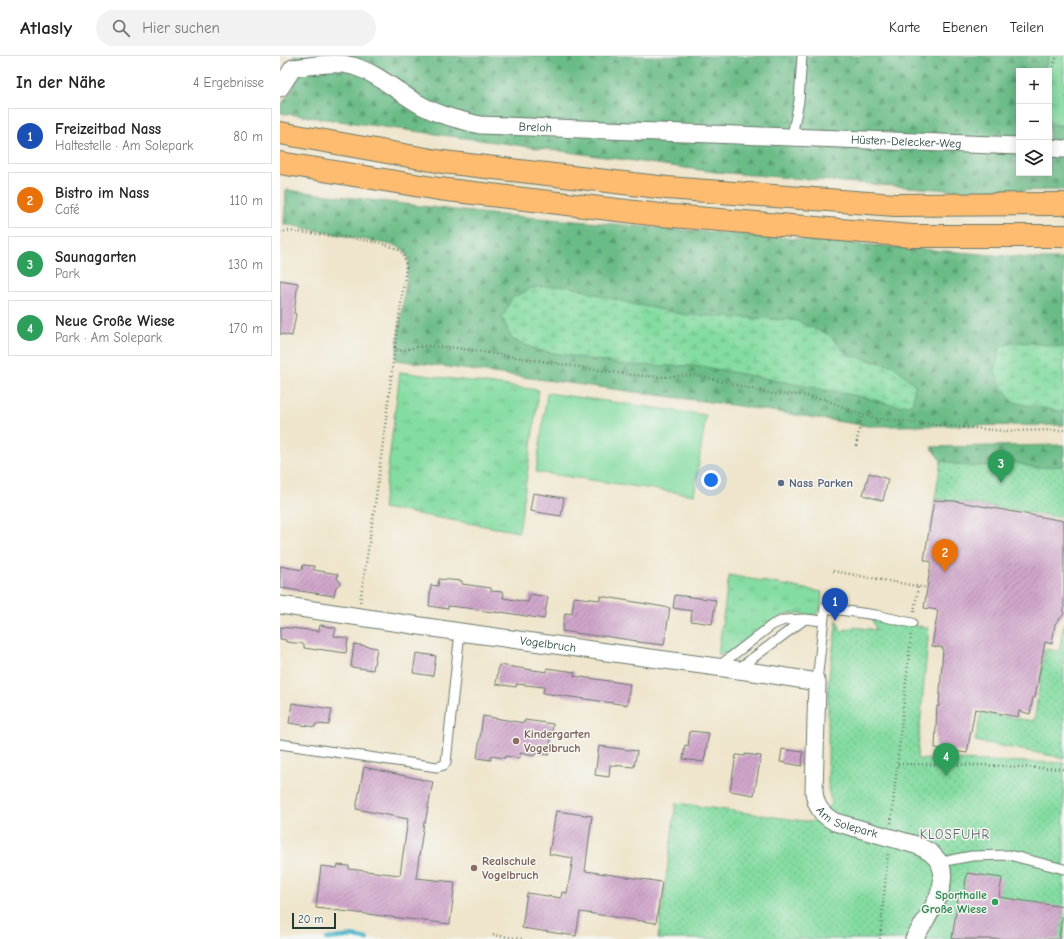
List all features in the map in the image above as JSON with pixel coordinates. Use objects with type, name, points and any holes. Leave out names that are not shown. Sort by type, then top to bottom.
[{"type":"highway","points":[[280,133],[443,162],[667,188],[895,205],[1064,204]]},
{"type":"highway","points":[[280,163],[439,189],[660,215],[912,236],[1064,236]]},
{"type":"street","name":"Breloh","points":[[280,88],[290,62],[336,63],[354,66],[374,75],[420,105],[449,117],[480,125],[792,136]]},
{"type":"street","name":"Hüsten-Delecker-Weg","points":[[792,136],[1016,146]]},
{"type":"street","points":[[1052,148],[1064,149]]},
{"type":"street","name":"Vogelbruch","points":[[280,605],[817,682]]},
{"type":"street","name":"Am Solepark","points":[[817,682],[814,792],[817,805],[825,816],[835,822],[916,845],[927,850],[940,862]]},
{"type":"street","points":[[914,939],[943,886],[940,862]]},
{"type":"lane","points":[[792,136],[799,101],[802,56]]},
{"type":"lane","name":"Am Solepark","points":[[817,682],[825,608],[876,615],[912,623]]},
{"type":"lane","points":[[736,670],[805,619]]},
{"type":"lane","points":[[718,667],[772,625],[784,620],[805,619],[823,621]]},
{"type":"lane","points":[[280,744],[437,767],[444,765],[446,762],[460,632]]},
{"type":"lane","points":[[940,862],[972,856],[1009,855],[1064,869]]},
{"type":"path","points":[[1052,70],[1057,56]]},
{"type":"path","points":[[280,232],[288,231],[348,238],[392,246],[400,250],[404,258],[406,268],[374,505],[357,617]]},
{"type":"path","points":[[395,347],[399,351],[422,346],[451,347],[631,375],[663,377],[696,375],[774,394],[801,395],[824,399],[862,415],[880,419],[1004,430],[1064,430]]},
{"type":"path","points":[[856,446],[862,415]]},
{"type":"path","points":[[832,571],[927,588]]},
{"type":"path","points":[[880,939],[889,837],[912,623],[918,587]]},
{"type":"path","points":[[898,764],[981,765],[1064,769]]},
{"type":"path","points":[[493,935],[523,939]]},
{"type":"green space","points":[[294,56],[1049,56],[1045,68],[1016,68],[1016,176],[1052,176],[1052,124],[1064,126],[1064,190],[960,191],[715,172],[281,113],[281,105],[294,87]]},
{"type":"green space","points":[[1049,56],[1064,56],[1064,126],[1052,124],[1052,68],[1045,68]]},
{"type":"green space","points":[[286,190],[489,214],[1043,259],[1064,259],[1064,347],[1019,342],[1051,410],[1064,412],[1064,425],[868,426],[732,405],[396,360],[409,259],[405,251],[397,246],[284,224]],"holes":[[[567,286],[624,302],[686,315],[794,320],[829,335],[848,355],[894,366],[896,406],[863,397],[700,366],[626,365],[537,350],[512,339]]]},
{"type":"green space","points":[[567,286],[624,302],[686,315],[794,320],[829,335],[848,355],[894,366],[915,385],[912,404],[896,406],[863,397],[700,366],[626,365],[537,350],[512,339],[502,317],[512,298],[535,287]]},
{"type":"green space","points":[[1019,342],[1064,347],[1064,412],[1012,402],[994,372],[1001,346]]},
{"type":"green space","points":[[400,372],[539,390],[519,532],[383,508]]},
{"type":"green space","points":[[547,393],[706,415],[694,495],[536,472]]},
{"type":"green space","points":[[1064,445],[1064,466],[1034,468],[1014,462],[971,467],[941,461],[931,447]]},
{"type":"green space","points":[[941,461],[971,467],[1014,462],[1034,468],[1064,466],[1064,518],[935,499]]},
{"type":"green space","points":[[729,575],[822,592],[820,609],[815,615],[793,613],[777,618],[728,654],[718,654]]},
{"type":"green space","points":[[872,618],[929,628],[917,759],[1064,763],[1064,939],[658,939],[676,803],[811,822],[832,804],[828,789],[828,683],[837,620],[841,631],[854,627],[876,630]]},
{"type":"green space","points":[[1064,623],[1064,758],[975,741],[981,713],[1034,721],[1045,649],[1059,651]]},
{"type":"building","points":[[280,280],[298,283],[294,313],[296,314],[292,336],[280,334]]},
{"type":"building","points":[[869,473],[888,479],[883,501],[863,495]]},
{"type":"building","points":[[533,493],[564,498],[561,516],[530,511]]},
{"type":"building","points":[[934,500],[954,501],[1064,521],[1064,614],[1055,624],[1052,644],[1045,642],[1035,698],[1033,697],[1030,714],[1019,711],[1018,717],[975,709],[967,753],[935,748],[937,706],[939,706],[943,648],[932,646],[938,610],[924,608],[931,562],[924,560]]},
{"type":"building","points":[[303,565],[314,566],[314,570],[338,574],[337,578],[341,583],[336,587],[334,596],[280,588],[280,566],[302,570]]},
{"type":"building","points":[[439,579],[462,581],[462,584],[491,588],[491,591],[504,592],[503,598],[528,602],[530,594],[548,597],[544,619],[477,609],[448,606],[448,609],[429,606],[431,585],[438,586]]},
{"type":"building","points":[[675,595],[716,600],[712,624],[691,621],[692,611],[673,608]]},
{"type":"building","points":[[600,596],[670,608],[664,645],[562,631],[565,613],[572,614],[574,597],[600,600]]},
{"type":"building","points":[[320,625],[336,628],[334,636],[348,638],[346,653],[304,648],[304,644],[286,642],[286,640],[280,639],[280,627],[319,631]]},
{"type":"building","points":[[354,644],[377,648],[373,670],[351,667]]},
{"type":"building","points":[[416,653],[436,656],[433,676],[413,673]]},
{"type":"building","points":[[499,665],[547,672],[547,668],[575,672],[574,676],[630,684],[627,705],[543,693],[544,687],[517,684],[516,687],[496,684]]},
{"type":"building","points":[[292,703],[332,709],[329,725],[316,724],[315,727],[289,723]]},
{"type":"building","points":[[483,716],[524,723],[525,720],[553,724],[549,755],[535,753],[534,756],[520,753],[520,758],[491,756],[491,760],[477,758]]},
{"type":"building","points":[[690,731],[709,733],[704,762],[683,759],[685,745],[688,746]]},
{"type":"building","points":[[599,746],[637,751],[634,767],[610,765],[609,777],[595,775]]},
{"type":"building","points":[[782,749],[803,752],[802,766],[780,762]]},
{"type":"building","points":[[745,754],[761,756],[754,795],[730,791],[736,755],[745,756]]},
{"type":"building","points":[[364,767],[433,782],[425,823],[424,822],[416,878],[455,882],[450,924],[316,908],[321,866],[337,868],[338,865],[349,866],[349,869],[400,875],[408,819],[356,809]]},
{"type":"building","points":[[556,811],[592,816],[585,871],[662,882],[656,923],[580,912],[576,936],[522,928],[527,893],[561,898],[562,892],[567,893],[573,858],[549,854]]},
{"type":"building","name":"Sporthalle Große Wiese","points":[[967,873],[1002,878],[999,897],[1064,907],[1059,939],[952,939],[959,891],[964,892]]},
{"type":"waterway","points":[[327,939],[352,936],[367,939]]},
{"type":"place","name":"Nass Parken","points":[[781,483]]},
{"type":"place","name":"Saunagarten","points":[[1001,483]]},
{"type":"place","name":"Bistro im Nass","points":[[945,572]]},
{"type":"place","name":"Freizeitbad Nass","points":[[835,621]]},
{"type":"place","name":"Kindergarten Vogelbruch","points":[[516,741]]},
{"type":"place","name":"Neue Große Wiese","points":[[946,776]]},
{"type":"place","name":"Realschule Vogelbruch","points":[[474,868]]},
{"type":"place","name":"Sporthalle Große Wiese","points":[[995,902]]},
{"type":"district","name":"KLOSFUHR","points":[[955,834]]}]
